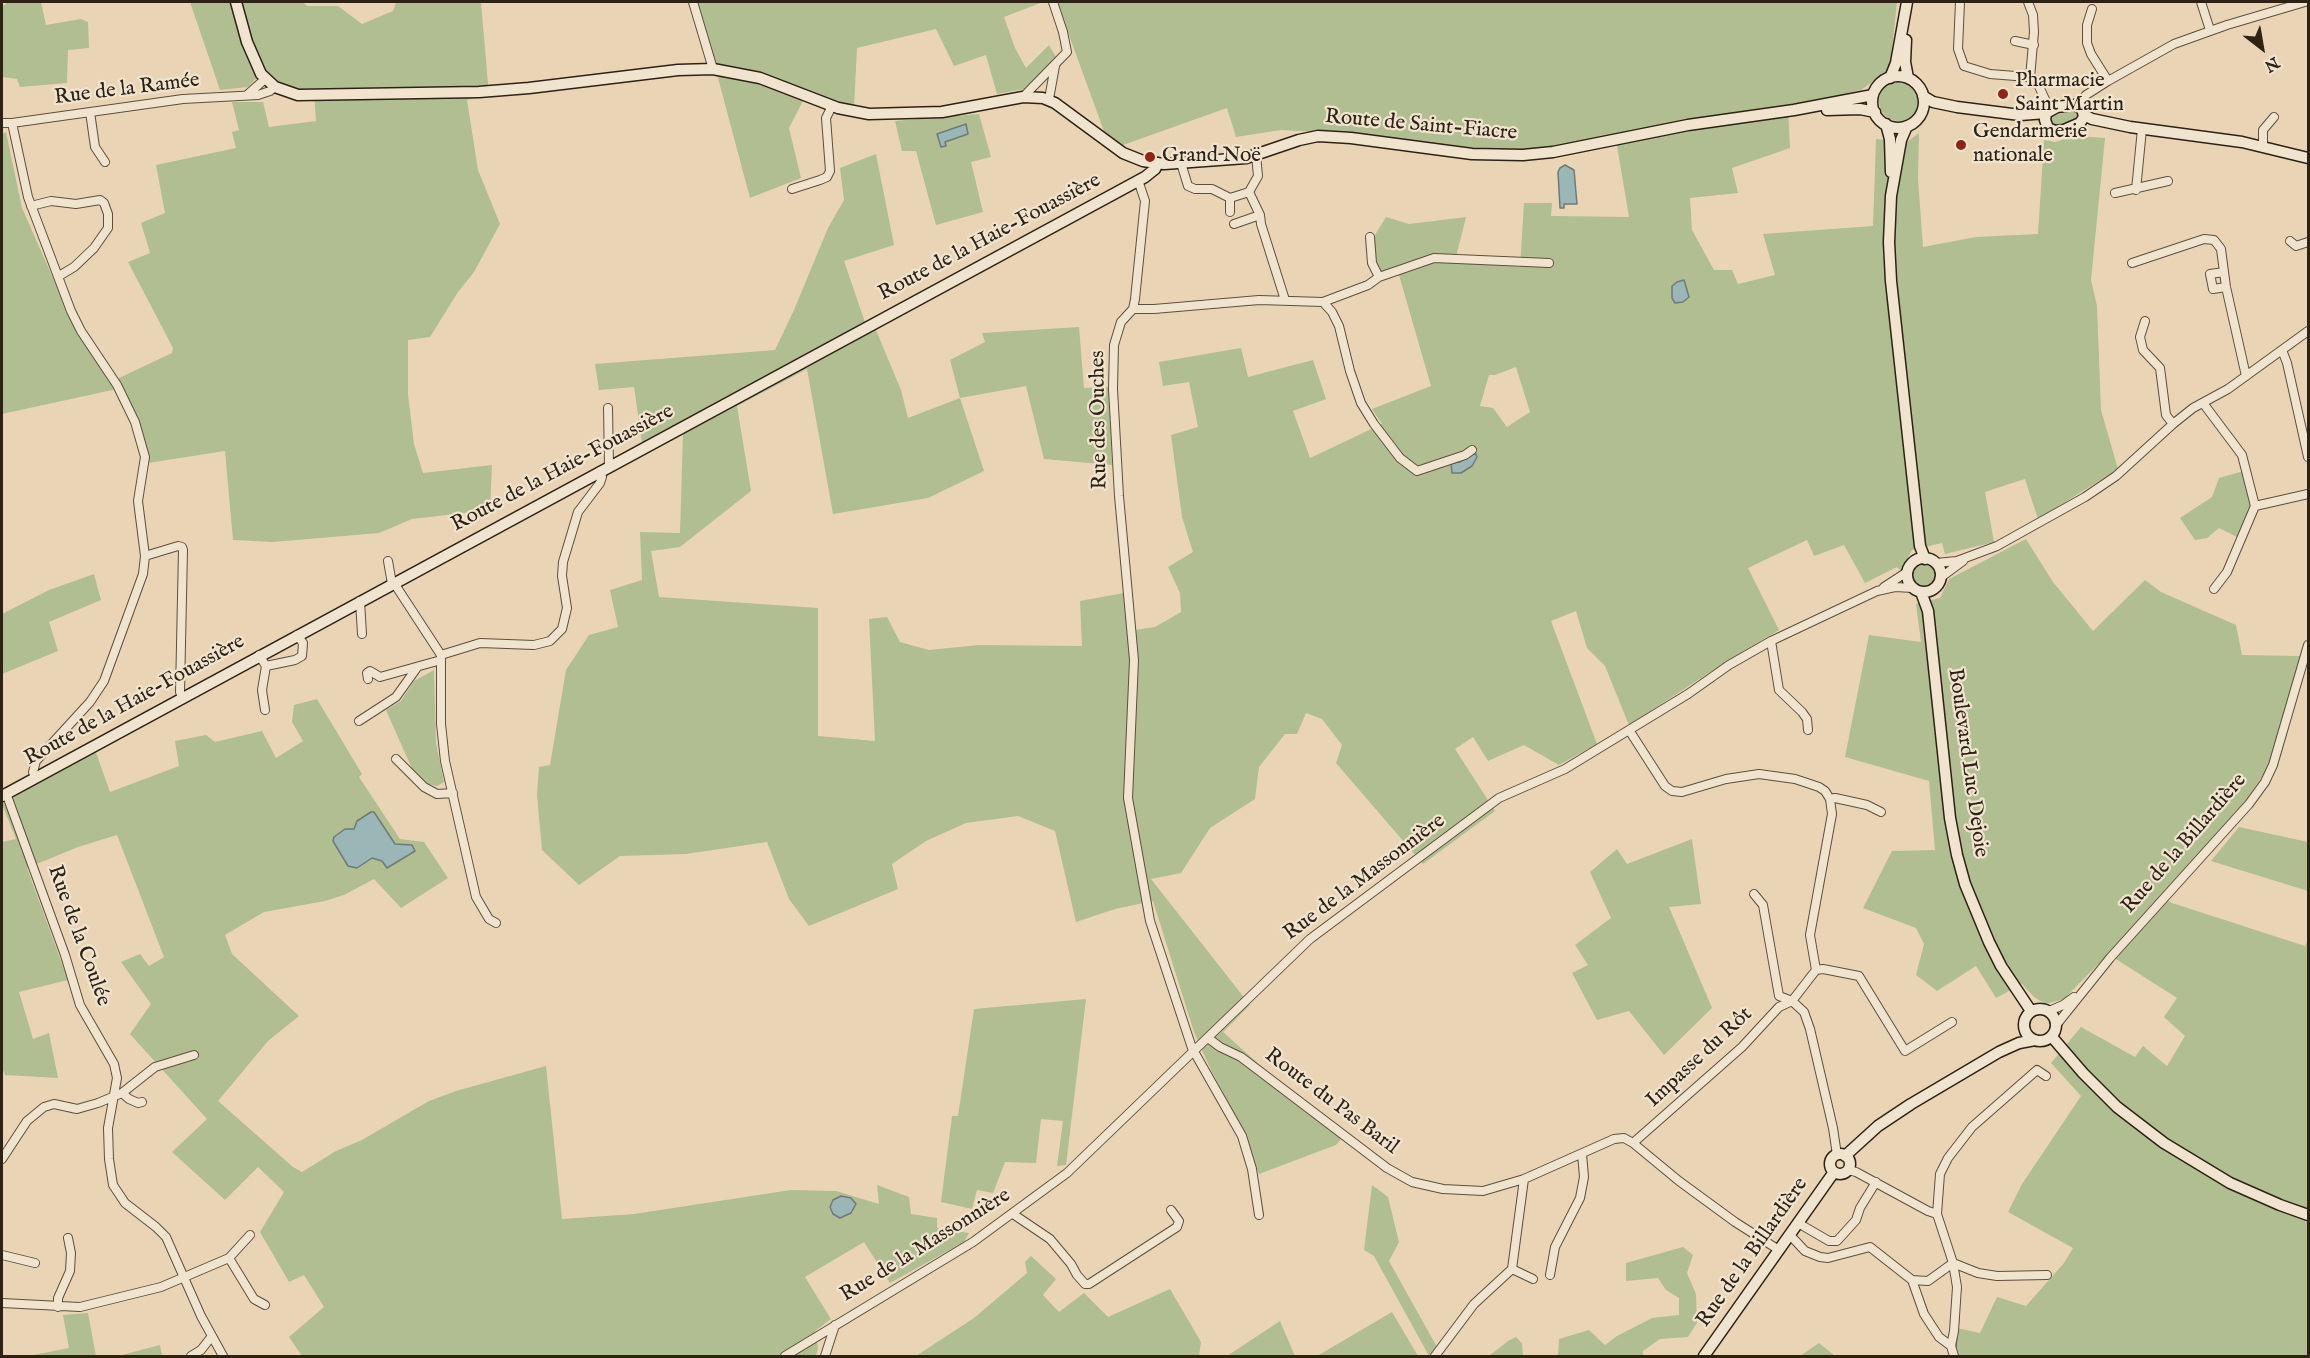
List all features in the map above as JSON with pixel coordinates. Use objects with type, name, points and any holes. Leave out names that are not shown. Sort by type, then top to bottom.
[{"type":"main road","points":[[236,2],[247,42],[265,79],[275,87],[298,95],[479,92],[678,70],[713,69],[760,78],[831,106],[869,114],[913,114],[968,108],[1023,98],[1046,99]]},
{"type":"main road","points":[[1890,78],[1896,63],[1908,2]]},
{"type":"main road","points":[[1908,2],[1905,62],[1908,78]]},
{"type":"main road","points":[[1920,115],[1923,96],[1917,85],[1908,78],[1890,78],[1880,84],[1873,95],[1875,112],[1886,124],[1890,139],[1891,281],[1920,546],[1925,561],[1940,570],[1940,578],[1922,590],[1908,581],[1907,572],[1925,561]]},
{"type":"main road","name":"Route de Saint-Fiacre","points":[[1046,99],[1123,153],[1143,162],[1181,163],[1236,159],[1318,136],[1351,138],[1472,154],[1523,155],[1553,152],[1697,123],[1794,110],[1873,95]]},
{"type":"main road","points":[[1923,96],[1933,102],[1957,107],[2020,114],[2048,111],[2065,105],[2080,115],[2130,127],[2242,142],[2308,158]]},
{"type":"main road","points":[[1886,124],[1900,128],[1907,126],[1920,115],[1957,107]]},
{"type":"main road","name":"Route de Saint-Fiacre","points":[[1794,110],[1860,109],[1875,112]]},
{"type":"main road","points":[[2045,124],[2048,111]]},
{"type":"main road","points":[[2020,114],[2045,124],[2050,130],[2055,131],[2080,115]]},
{"type":"main road","points":[[1891,196],[1901,140],[1907,126]]},
{"type":"main road","points":[[1138,180],[1143,162]]},
{"type":"main road","name":"Route de la Haie-Fouassière","points":[[4,795],[1138,180],[1151,172],[1158,163]]},
{"type":"main road","name":"Boulevard Luc Dejoie","points":[[1922,590],[1928,612],[1950,818],[1957,855],[1965,884],[1989,942],[2001,966],[2031,1011]]},
{"type":"main road","points":[[1841,1155],[1849,1161],[1848,1170],[1840,1174],[1834,1172],[1830,1164],[1832,1158],[1841,1155],[1878,1126],[1999,1052],[2019,1043],[2041,1041],[2052,1037],[2057,1024],[2049,1011],[2040,1008],[2031,1011],[2025,1020],[2024,1027],[2027,1034],[2034,1040]]},
{"type":"main road","points":[[1999,1052],[2024,1027]]},
{"type":"main road","points":[[2052,1037],[2083,1073],[2106,1095],[2164,1143],[2230,1183],[2308,1215]]},
{"type":"main road","name":"Rue de la Billardière","points":[[1704,1356],[1834,1172]]},
{"type":"street","points":[[693,2],[713,69]]},
{"type":"street","points":[[1023,98],[1067,52],[1053,2]]},
{"type":"street","points":[[1960,2],[1958,49],[1964,66],[1990,74],[2030,78],[2038,84],[2048,111]]},
{"type":"street","points":[[2028,2],[2033,15],[2034,45],[2030,78]]},
{"type":"street","points":[[2201,2],[2210,30]]},
{"type":"street","points":[[2080,115],[2086,95],[2174,44],[2210,30],[2305,2]]},
{"type":"street","points":[[2092,9],[2087,25],[2087,42],[2091,54],[2108,81]]},
{"type":"street","points":[[2014,41],[2034,45]]},
{"type":"street","points":[[1046,99],[1055,66]]},
{"type":"street","points":[[1042,77],[1040,85],[1046,99]]},
{"type":"street","points":[[247,95],[265,79]]},
{"type":"street","name":"Rue de la Ramée","points":[[2,123],[183,99],[258,95],[275,87]]},
{"type":"street","points":[[792,189],[827,177],[830,171],[826,118],[831,106]]},
{"type":"street","points":[[90,112],[95,147],[105,162]]},
{"type":"street","points":[[2263,147],[2264,130],[2274,117]]},
{"type":"street","points":[[12,123],[32,206],[71,311],[81,331],[117,385],[135,422],[145,457],[138,501],[145,556],[143,574],[104,681],[90,702],[36,761],[33,772],[35,778]]},
{"type":"street","points":[[2136,190],[2142,129]]},
{"type":"street","points":[[1181,163],[1188,186],[1195,189],[1212,189],[1230,198],[1249,192],[1258,176],[1256,155]]},
{"type":"street","name":"Rue des Ouches","points":[[1138,180],[1145,201],[1145,213],[1133,309],[1121,322],[1114,345],[1113,389],[1134,681],[1127,771],[1128,798],[1150,921],[1194,1050],[1242,1136],[1252,1169],[1259,1215]]},
{"type":"street","points":[[2115,193],[2168,181]]},
{"type":"street","points":[[1249,192],[1260,215],[1285,300]]},
{"type":"street","points":[[1230,198],[1230,212]]},
{"type":"street","points":[[32,206],[51,201],[76,204],[100,200],[104,203],[108,214],[108,228],[94,248],[74,267],[59,276]]},
{"type":"street","points":[[1234,224],[1260,215]]},
{"type":"street","points":[[1370,237],[1372,263],[1379,277]]},
{"type":"street","points":[[2132,263],[2204,239],[2214,240],[2221,249],[2226,287],[2246,376]]},
{"type":"street","points":[[2290,241],[2296,246],[2308,242]]},
{"type":"street","points":[[1133,309],[1248,300],[1323,302],[1368,285],[1379,277],[1434,258],[1549,263]]},
{"type":"street","points":[[2224,272],[2210,274],[2213,289],[2226,287]]},
{"type":"street","points":[[1323,302],[1332,312],[1339,326],[1361,403],[1400,458],[1417,471],[1465,455],[1472,450]]},
{"type":"street","points":[[2145,321],[2140,337],[2143,350],[2160,368],[2166,415],[2172,424]]},
{"type":"street","points":[[1925,561],[1949,563],[1966,558],[2025,531],[2085,497],[2122,471],[2172,424],[2246,376],[2308,331]]},
{"type":"street","points":[[2282,350],[2308,457]]},
{"type":"street","points":[[2203,403],[2242,455],[2255,506],[2228,572],[2214,589]]},
{"type":"street","points":[[368,679],[367,673],[370,670],[380,677],[416,669],[480,643],[523,645],[550,641],[562,629],[567,608],[562,576],[563,562],[578,512],[602,477],[608,408]]},
{"type":"street","points":[[2255,506],[2308,494]]},
{"type":"street","points":[[145,556],[178,546],[183,550],[180,692],[182,697]]},
{"type":"street","points":[[1940,578],[1966,558]]},
{"type":"street","points":[[387,561],[393,583],[441,658],[441,724],[445,761],[476,897],[489,919],[496,923]]},
{"type":"street","name":"Rue de la Massonnière","points":[[785,1356],[974,1242],[1067,1173],[1310,939],[1499,798],[1565,769],[1688,694],[1729,665],[1771,641],[1877,591],[1907,572]]},
{"type":"street","name":"Rue de la Massonnière","points":[[1877,591],[1895,587],[1922,590]]},
{"type":"street","points":[[360,601],[362,634]]},
{"type":"street","points":[[266,666],[295,660],[302,656],[303,643],[297,635]]},
{"type":"street","points":[[1771,641],[1779,690],[1807,718],[1808,730]]},
{"type":"street","name":"Rue de la Billardière","points":[[2057,1024],[2110,958],[2249,804],[2265,782],[2273,765],[2308,645]]},
{"type":"street","points":[[258,656],[266,666],[262,690],[265,710]]},
{"type":"street","points":[[359,721],[396,697],[416,669]]},
{"type":"street","points":[[1629,730],[1665,786],[1672,791],[1682,792],[1726,779],[1759,774],[1809,782],[1833,799],[1867,805],[1881,812]]},
{"type":"street","points":[[396,759],[424,787],[438,794],[453,793]]},
{"type":"street","name":"Rue de la Coulée","points":[[4,795],[65,955],[80,1005],[114,1064],[118,1094],[108,1128],[111,1178],[125,1203],[165,1237],[184,1276]]},
{"type":"street","points":[[1833,799],[1810,935],[1816,970],[1823,969],[1859,976],[1905,1051],[1952,1022]]},
{"type":"street","points":[[1754,894],[1762,906],[1779,996],[1792,1001],[1804,1012],[1810,1029],[1841,1155]]},
{"type":"street","name":"Impasse du Rôt","points":[[1633,1143],[1742,1047],[1779,1007],[1792,1001],[1816,970]]},
{"type":"street","name":"Rue de la Billardière","points":[[2049,1011],[2063,1005],[2083,991]]},
{"type":"street","name":"Route du Pas Baril","points":[[1208,1038],[1220,1047],[1241,1057],[1387,1168],[1412,1182],[1436,1187],[1483,1191],[1524,1179],[1614,1139],[1624,1138],[1633,1143]]},
{"type":"street","points":[[2,1159],[27,1121],[44,1107],[54,1104],[77,1109],[98,1103],[118,1094],[155,1067],[194,1055]]},
{"type":"street","points":[[1954,1356],[1951,1346],[1957,1287],[1953,1263],[1937,1214],[1940,1174],[1959,1142],[1972,1127],[2037,1070],[2046,1076]]},
{"type":"street","points":[[118,1094],[138,1103],[142,1102]]},
{"type":"street","points":[[1633,1143],[1735,1222],[1779,1250]]},
{"type":"street","points":[[1550,1275],[1555,1247],[1580,1198],[1584,1177],[1582,1154]]},
{"type":"street","points":[[1848,1170],[1937,1214]]},
{"type":"street","points":[[1435,1356],[1474,1304],[1512,1269],[1524,1179]]},
{"type":"street","points":[[1798,1223],[1829,1241],[1837,1241],[1856,1221],[1860,1208],[1876,1182]]},
{"type":"street","points":[[1013,1214],[1050,1239],[1071,1264],[1077,1275],[1085,1284],[1089,1284],[1116,1264],[1177,1227],[1179,1221],[1171,1210]]},
{"type":"street","points":[[2,1303],[80,1307],[161,1287],[211,1267],[229,1257],[250,1235]]},
{"type":"street","points":[[1790,1235],[1805,1251],[1820,1257],[1828,1258],[1870,1247],[1912,1281],[1923,1314],[1939,1337],[1951,1346]]},
{"type":"street","points":[[58,1307],[58,1298],[70,1271],[71,1254],[68,1238]]},
{"type":"street","points":[[2,1255],[35,1263]]},
{"type":"street","points":[[229,1257],[254,1299],[265,1305]]},
{"type":"street","points":[[1953,1263],[1978,1273],[1997,1276],[2047,1275]]},
{"type":"street","points":[[1912,1281],[1928,1281],[1953,1263]]},
{"type":"street","points":[[1512,1269],[1533,1279]]},
{"type":"street","points":[[184,1276],[201,1316],[223,1356]]},
{"type":"street","points":[[825,1356],[835,1325]]},
{"type":"street","points":[[191,1356],[201,1350],[212,1336]]},
{"type":"green space","points":[[7,2],[41,2],[46,25],[81,19],[88,22],[89,48],[68,50],[67,83],[20,87],[17,79],[2,77],[2,6]]},
{"type":"green space","points":[[190,2],[303,2],[307,6],[338,6],[362,24],[393,11],[396,2],[481,2],[489,95],[467,100],[478,170],[500,224],[474,272],[458,292],[430,337],[408,340],[408,394],[414,444],[423,473],[492,465],[490,510],[412,519],[379,533],[273,542],[233,540],[225,451],[148,463],[117,389],[2,414],[2,134],[6,132],[22,208],[65,305],[116,388],[119,378],[172,353],[173,348],[128,262],[150,253],[141,223],[165,213],[156,165],[236,148],[232,132],[239,130],[232,102],[263,102],[269,127],[316,121],[314,91],[283,88],[263,71],[248,87],[220,90]]},
{"type":"green space","points":[[688,2],[1043,2],[1004,17],[1015,48],[1026,68],[1049,45],[1056,57],[1024,89],[997,94],[986,55],[954,66],[936,29],[857,48],[854,107],[807,93],[789,128],[801,178],[750,198],[718,78]]},
{"type":"green space","points":[[1057,2],[1897,2],[1890,69],[1861,90],[1788,108],[1790,148],[1732,168],[1738,193],[1690,198],[1692,230],[1714,270],[1732,270],[1738,284],[1775,275],[1763,234],[1873,226],[1876,139],[1907,142],[1919,133],[1918,179],[1923,247],[1976,237],[2038,234],[2044,140],[2055,142],[2076,136],[2105,138],[2091,280],[2097,306],[2101,410],[2118,469],[2038,519],[2025,479],[1985,492],[1994,542],[1945,554],[1942,543],[1912,550],[1901,571],[1897,567],[1865,583],[1844,545],[1814,556],[1807,540],[1748,568],[1779,630],[1629,725],[1605,666],[1587,648],[1576,611],[1551,621],[1597,744],[1559,765],[1524,745],[1488,761],[1473,737],[1455,749],[1495,811],[1423,864],[1336,763],[1342,745],[1322,719],[1306,713],[1297,734],[1285,734],[1259,767],[1255,799],[1210,828],[1181,873],[1151,879],[1250,1005],[1223,1032],[1272,1076],[1346,1133],[1336,1145],[1259,1174],[1242,1128],[1194,1032],[1153,901],[1115,909],[1076,922],[1055,831],[1018,816],[966,823],[926,841],[892,864],[898,889],[809,926],[789,899],[767,842],[686,854],[620,856],[579,885],[542,850],[537,795],[539,767],[550,765],[566,670],[589,635],[618,627],[610,590],[642,580],[640,532],[680,533],[683,434],[676,424],[642,443],[634,387],[599,390],[595,364],[775,350],[828,228],[844,200],[840,168],[876,154],[894,245],[844,261],[868,331],[876,330],[901,390],[908,418],[960,398],[984,471],[928,498],[833,514],[807,369],[737,406],[751,491],[680,547],[651,551],[659,597],[818,608],[818,736],[875,741],[869,619],[887,617],[900,642],[929,650],[979,645],[1082,646],[1080,601],[1124,593],[1128,631],[1155,627],[1181,612],[1180,593],[1168,567],[1193,552],[1182,517],[1171,435],[1198,427],[1189,382],[1163,386],[1159,362],[1241,348],[1248,377],[1313,360],[1326,399],[1293,411],[1310,458],[1382,424],[1372,409],[1431,386],[1397,268],[1379,272],[1374,259],[1375,235],[1386,217],[1409,224],[1466,217],[1455,261],[1520,267],[1524,203],[1552,203],[1551,216],[1629,217],[1615,134],[1538,149],[1495,152],[1359,134],[1281,130],[1236,137],[1227,108],[1123,145],[1105,134]],"holes":[[[1516,367],[1530,412],[1507,427],[1493,408],[1480,406],[1489,375]]]},
{"type":"green space","points":[[1899,81],[1907,82],[1913,87],[1918,93],[1918,109],[1913,115],[1907,120],[1899,121],[1891,120],[1885,115],[1880,109],[1879,101],[1880,93],[1885,87],[1891,82]]},
{"type":"green space","points":[[2069,111],[2078,113],[2079,116],[2074,122],[2052,124],[2051,117]]},
{"type":"green space","points":[[979,114],[991,157],[971,162],[983,212],[936,225],[916,151],[902,151],[895,121]]},
{"type":"green space","points":[[1079,327],[1084,388],[1109,387],[1112,465],[1044,459],[1026,386],[960,398],[950,360],[985,342],[982,333]]},
{"type":"green space","points":[[2247,470],[2255,506],[2241,539],[2219,528],[2207,538],[2195,540],[2180,518],[2212,497],[2219,478]]},
{"type":"green space","points":[[2026,539],[2053,582],[2093,631],[2145,580],[2161,592],[2236,625],[2242,655],[2300,656],[2270,765],[2243,804],[2161,897],[2172,903],[2305,946],[2308,940],[2308,1356],[1957,1356],[1954,1351],[1957,1328],[1980,1333],[1997,1297],[2026,1306],[2064,1263],[2073,1248],[2008,1212],[2022,1184],[2081,1096],[2051,1063],[2081,1027],[2135,1057],[2143,1046],[2167,1066],[2185,1036],[2164,1017],[2177,998],[2108,954],[2064,999],[2046,1004],[2034,997],[2022,984],[1996,998],[1976,966],[1937,991],[1916,975],[1924,944],[1916,928],[1863,908],[1892,851],[1935,850],[1929,781],[1845,757],[1869,635],[1921,642],[1916,604],[1940,598],[1949,579]]},
{"type":"green space","points":[[1924,564],[1932,567],[1935,575],[1932,583],[1924,586],[1916,583],[1913,575],[1916,567]]},
{"type":"green space","points":[[94,574],[101,600],[49,622],[58,651],[2,674],[2,614],[49,590]]},
{"type":"green space","points":[[434,670],[436,743],[444,782],[437,786],[428,784],[413,771],[386,710],[401,701],[414,681]]},
{"type":"green space","points":[[317,699],[362,774],[359,777],[400,839],[424,842],[448,878],[401,908],[374,879],[344,895],[325,901],[264,912],[225,935],[232,954],[299,1016],[268,1041],[218,1101],[293,1167],[302,1172],[429,1101],[456,1091],[546,1066],[562,1219],[634,1214],[791,1190],[836,1191],[879,1204],[877,1185],[909,1197],[911,1214],[937,1218],[937,1228],[969,1233],[964,1242],[890,1283],[864,1242],[805,1277],[831,1319],[815,1331],[818,1348],[816,1356],[302,1356],[289,1337],[324,1307],[304,1275],[289,1282],[260,1232],[284,1192],[258,1167],[225,1200],[172,1152],[207,1119],[130,1034],[151,1004],[121,962],[140,954],[149,966],[164,957],[117,835],[78,847],[27,868],[68,980],[19,992],[33,1039],[49,1033],[58,1078],[5,1075],[2,1067],[2,842],[16,839],[2,804],[95,750],[110,792],[179,766],[175,741],[206,735],[215,742],[262,731],[276,758],[303,741],[292,722],[294,705]]},
{"type":"green space","points":[[2239,827],[2308,842],[2308,891],[2211,861]]},
{"type":"green space","points":[[1692,839],[1701,904],[1669,907],[1712,1008],[1664,1055],[1629,1011],[1597,1020],[1572,973],[1588,965],[1575,945],[1611,918],[1590,872],[1617,849],[1627,864]]},
{"type":"green space","points":[[1086,999],[1066,1165],[1057,1166],[1063,1121],[1041,1119],[1036,1163],[1005,1162],[993,1193],[977,1190],[972,1209],[941,1202],[952,1116],[958,1116],[974,1009]]},
{"type":"green space","points":[[1372,1185],[1388,1197],[1399,1242],[1389,1261],[1437,1347],[1437,1356],[1429,1356],[1374,1256],[1364,1250]]},
{"type":"green space","points":[[1683,1247],[1693,1255],[1687,1273],[1696,1294],[1697,1323],[1688,1337],[1660,1339],[1643,1351],[1643,1356],[1558,1356],[1559,1339],[1589,1330],[1605,1345],[1617,1336],[1652,1318],[1679,1315],[1679,1298],[1666,1290],[1658,1278],[1626,1281],[1626,1263]]},
{"type":"green space","points":[[1031,1256],[1056,1279],[1043,1295],[1059,1312],[1084,1293],[1108,1317],[1170,1289],[1201,1342],[1199,1356],[916,1356],[974,1318],[1027,1273],[1025,1262]]},
{"type":"green space","points":[[1392,1312],[1418,1356],[1317,1356]]},
{"type":"green space","points":[[88,1313],[96,1356],[28,1356],[69,1348],[63,1315]]},
{"type":"green space","points":[[1280,1321],[1295,1356],[1227,1356]]},
{"type":"green space","points":[[1516,1337],[1522,1343],[1523,1356],[1489,1356],[1508,1341]]},
{"type":"green space","points":[[1819,1343],[1835,1356],[1800,1356]]},
{"type":"green space","points":[[160,1345],[162,1356],[118,1356]]},
{"type":"water","points":[[966,124],[968,134],[945,142],[946,146],[941,147],[937,134]]},
{"type":"water","points":[[1565,165],[1574,170],[1577,204],[1564,204],[1564,208],[1560,208],[1558,172]]},
{"type":"water","points":[[1684,280],[1689,297],[1683,302],[1675,303],[1672,298],[1672,286]]},
{"type":"water","points":[[1476,454],[1477,457],[1472,466],[1461,473],[1452,473],[1451,463],[1460,462]]},
{"type":"water","points":[[374,812],[395,844],[412,845],[415,851],[387,868],[382,861],[372,858],[357,868],[348,866],[333,841],[334,837],[345,829],[354,829],[357,821]]},
{"type":"water","points":[[841,1196],[851,1198],[856,1204],[851,1213],[840,1218],[833,1214],[830,1207],[833,1200]]},
{"type":"waterway","points":[[1958,1356],[1955,1353],[1959,1315]]},
{"type":"place","name":"Pharmacie Saint Martin","points":[[2003,94]]},
{"type":"place","name":"Gendarmerie nationale","points":[[1961,145]]},
{"type":"place","name":"Grand Noë","points":[[1150,157]]}]
